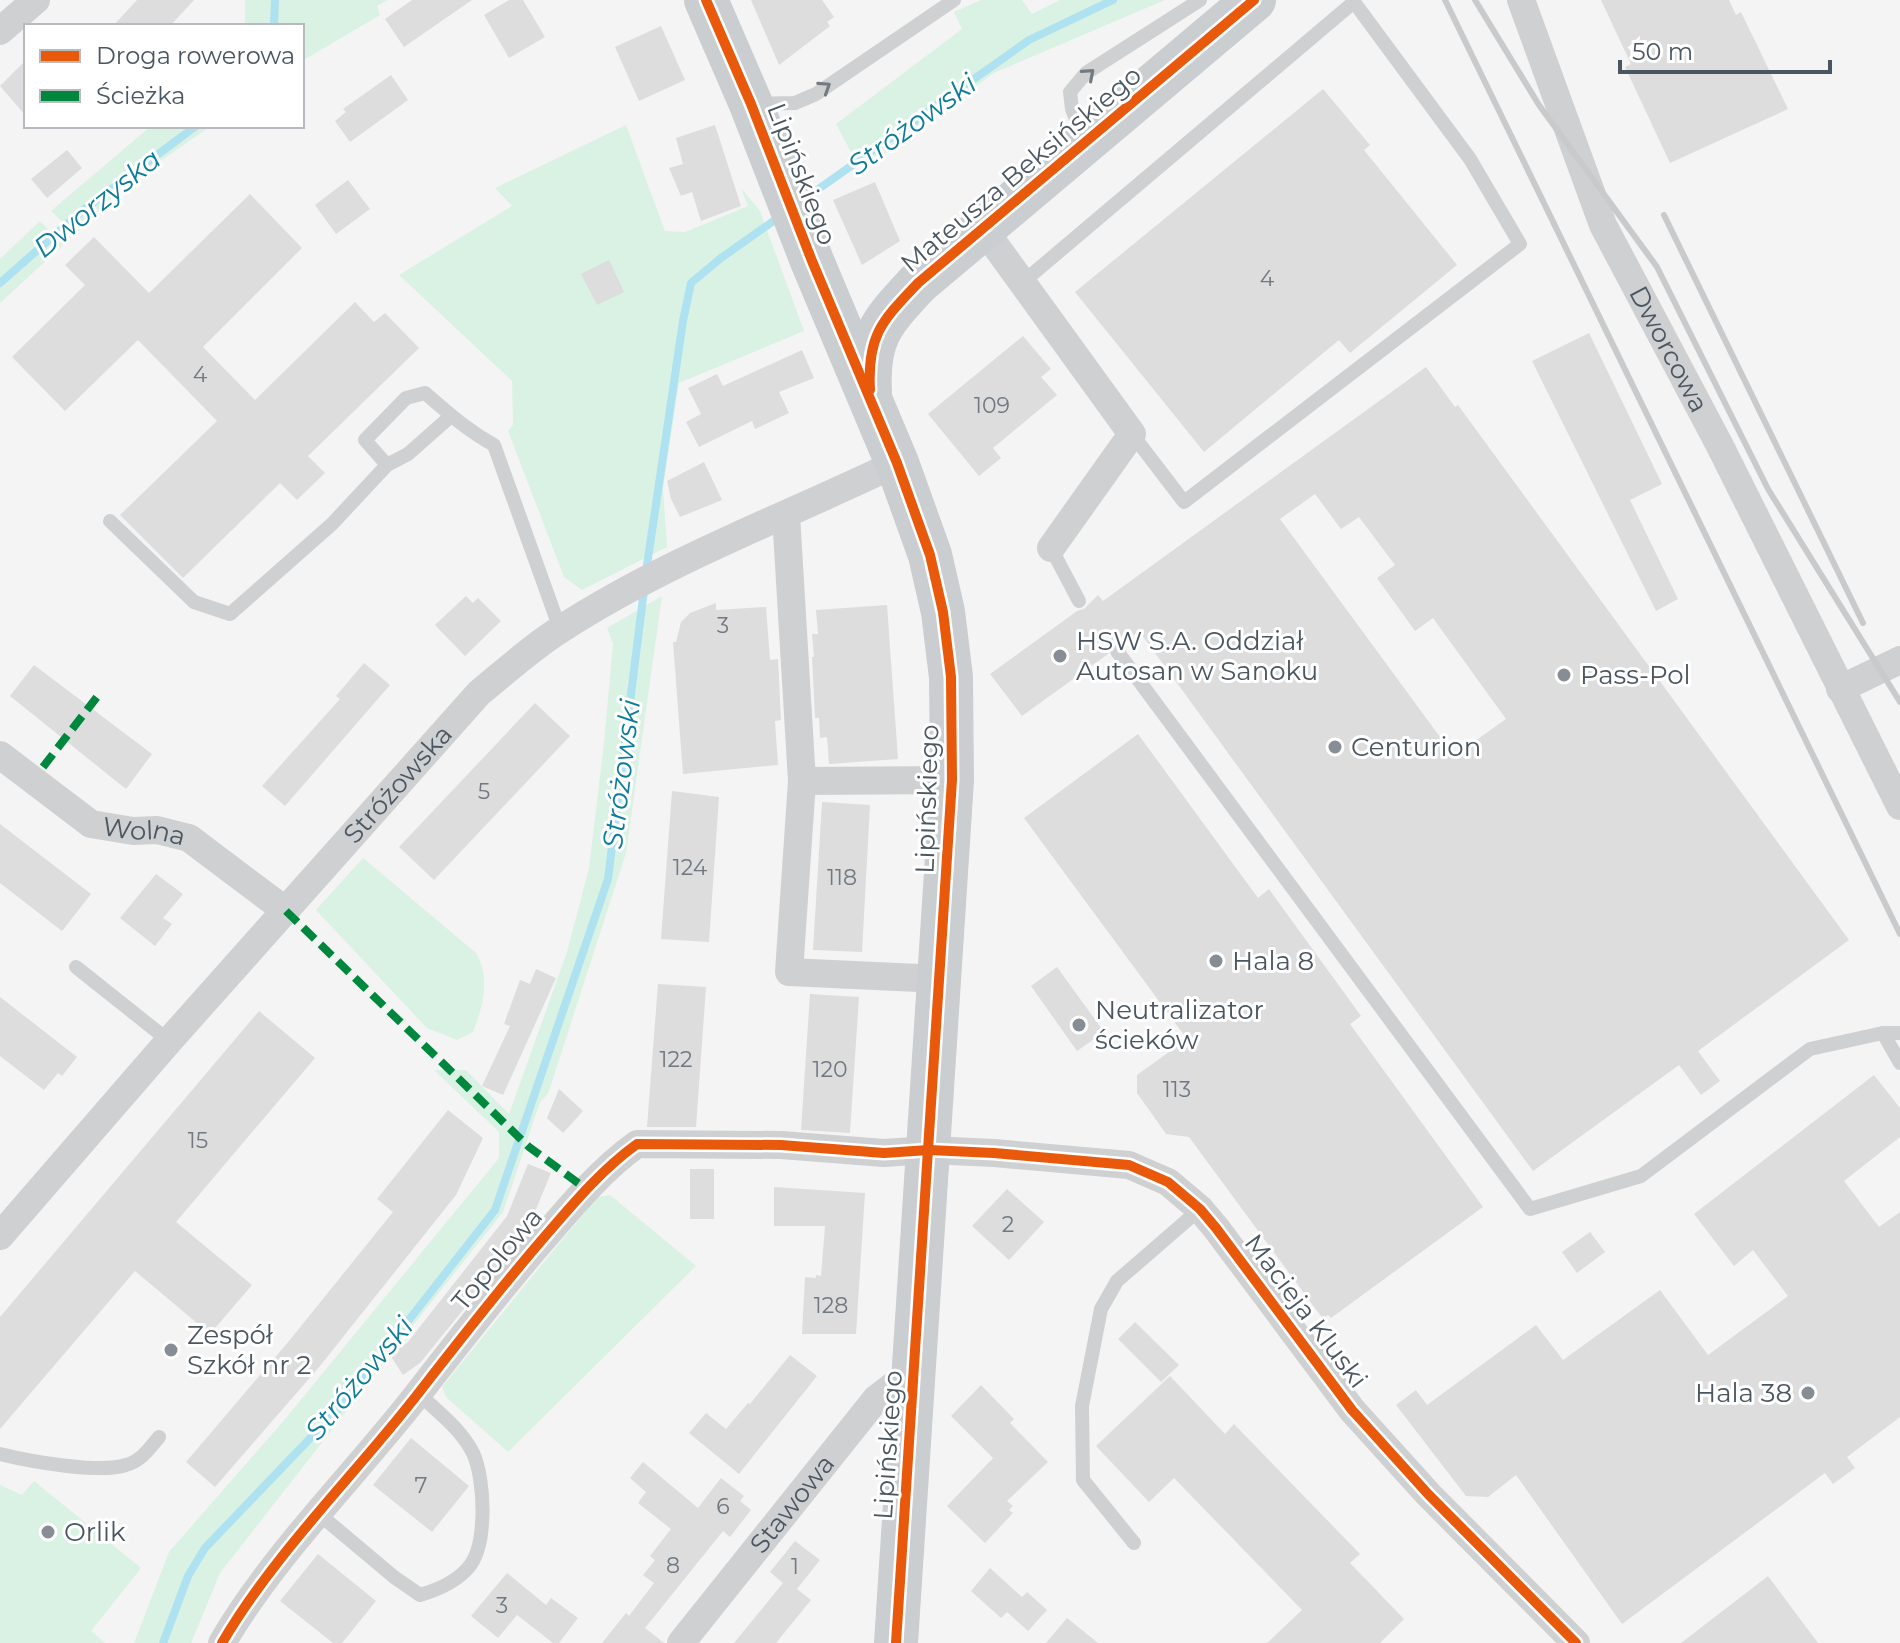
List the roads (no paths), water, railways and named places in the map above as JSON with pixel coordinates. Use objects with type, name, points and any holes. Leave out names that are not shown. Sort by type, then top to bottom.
[{"type":"main road","name":"Lipińskiego","points":[[706,0],[897,463],[930,555],[943,612],[951,677],[952,780],[896,1643]]},
{"type":"main road","name":"Mateusza Beksińskiego","points":[[871,402],[869,369],[872,347],[880,326],[918,283],[1254,0]]},
{"type":"main road","name":"Mateusza Beksińskiego","points":[[808,251],[854,297],[870,301],[884,299],[918,283]]},
{"type":"street","points":[[0,31],[36,0]]},
{"type":"street","name":"Dworcowa","points":[[1521,0],[1603,225],[1719,444],[1900,806]]},
{"type":"street","points":[[982,227],[1132,434],[1051,548]]},
{"type":"street","name":"Stróżowska","points":[[0,1236],[479,693],[560,629],[627,590],[897,463]]},
{"type":"street","points":[[786,515],[802,781],[789,972],[940,979]]},
{"type":"street","points":[[1840,689],[1900,660]]},
{"type":"street","name":"Wolna","points":[[0,755],[91,824],[133,831],[157,830],[189,838],[286,911]]},
{"type":"street","points":[[802,781],[952,780]]},
{"type":"street","name":"Topolowa","points":[[222,1643],[241,1610],[418,1393],[450,1349],[585,1188],[637,1144],[781,1145],[884,1153],[929,1150]]},
{"type":"street","name":"Macieja Kluski","points":[[929,1150],[1016,1154],[1129,1165],[1168,1182],[1200,1209],[1352,1410],[1428,1494],[1576,1643]]},
{"type":"street","name":"Stawowa","points":[[681,1643],[876,1399],[914,1375]]},
{"type":"lane","points":[[751,104],[795,103],[816,94],[954,0]]},
{"type":"lane","points":[[1085,141],[1072,109],[1070,92],[1086,73],[1200,0]]},
{"type":"lane","points":[[1023,282],[1354,1],[1470,159],[1520,244],[1184,502],[1132,434]]},
{"type":"lane","points":[[387,465],[365,440],[406,398],[425,393],[464,428],[494,445],[560,629]]},
{"type":"lane","points":[[110,521],[194,602],[230,614],[332,524],[387,465],[408,454],[451,416]]},
{"type":"lane","points":[[1051,548],[1079,601]]},
{"type":"lane","points":[[1117,651],[1530,1209],[1641,1176],[1810,1049],[1883,1033],[1900,1033]]},
{"type":"lane","points":[[76,967],[169,1041]]},
{"type":"lane","points":[[1883,1033],[1900,1063]]},
{"type":"lane","points":[[1134,1543],[1083,1480],[1082,1406],[1101,1309],[1117,1281],[1200,1209]]},
{"type":"lane","points":[[319,1514],[420,1595],[439,1590],[469,1568],[481,1539],[482,1498],[474,1456],[460,1433],[418,1393]]},
{"type":"lane","points":[[0,1454],[89,1468],[112,1468],[139,1459],[159,1437]]},
{"type":"waterway","name":"Dworzyska","points":[[274,24],[275,0]]},
{"type":"waterway","name":"Stróżowski","points":[[803,200],[1029,40],[1113,0]]},
{"type":"waterway","name":"Dworzyska","points":[[0,283],[82,211],[193,128]]},
{"type":"waterway","name":"Stróżowski","points":[[646,572],[691,283],[782,215]]},
{"type":"waterway","name":"Stróżowski","points":[[163,1643],[188,1576],[205,1548],[343,1404],[495,1210],[608,879],[644,590]]},
{"type":"railway","points":[[1445,0],[1900,934]]},
{"type":"railway","points":[[1475,0],[1539,105],[1657,267],[1768,489],[1900,702]]},
{"type":"railway","points":[[1664,215],[1863,623]]},
{"type":"place","name":"HSW S.A. Oddział Autosan w Sanoku","points":[[1060,656]]},
{"type":"place","name":"Pass-Pol","points":[[1564,675]]},
{"type":"place","name":"Centurion","points":[[1335,747]]},
{"type":"place","name":"Hala 8","points":[[1216,961]]},
{"type":"place","name":"Neutralizator ścieków","points":[[1079,1025]]},
{"type":"place","name":"Zespół Szkół nr 2","points":[[171,1350]]},
{"type":"place","name":"Hala 38","points":[[1808,1393]]},
{"type":"place","name":"Orlik","points":[[48,1532]]}]
